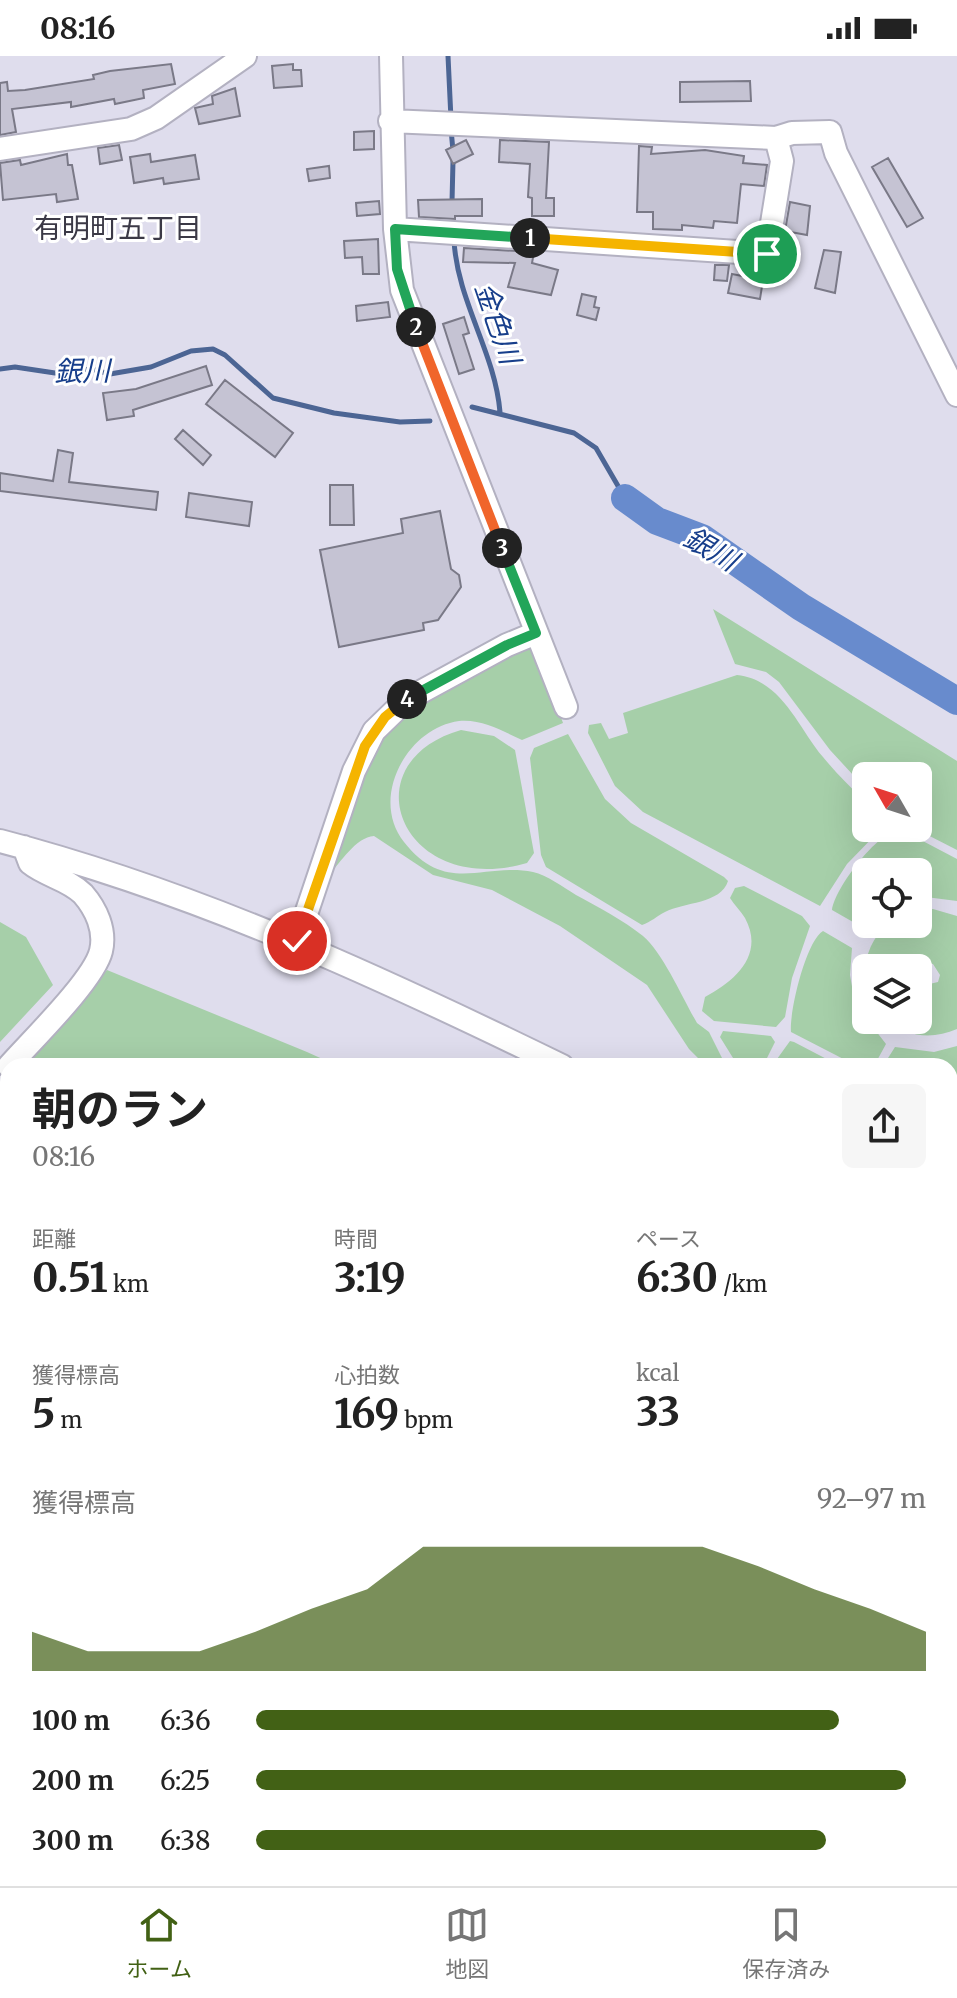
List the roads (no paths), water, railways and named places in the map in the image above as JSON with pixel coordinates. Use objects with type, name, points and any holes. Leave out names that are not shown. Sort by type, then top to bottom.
[{"type":"street","points":[[0,149],[131,129],[156,118],[245,56]]},
{"type":"street","points":[[391,56],[390,121],[395,229],[402,290],[566,707]]},
{"type":"street","points":[[390,121],[776,138],[792,133],[830,132],[836,153],[957,395]]},
{"type":"street","points":[[395,229],[767,254],[782,161],[776,138]]},
{"type":"street","points":[[297,941],[354,771],[374,731],[406,700],[507,645],[536,633]]},
{"type":"street","points":[[0,841],[297,941],[545,1058]]},
{"type":"street","points":[[15,1058],[76,989],[101,951],[102,929],[93,908],[81,892],[30,863],[24,847]]},
{"type":"waterway","name":"金色川","points":[[448,56],[451,119]]},
{"type":"waterway","name":"金色川","points":[[451,129],[453,151]]},
{"type":"waterway","name":"金色川","points":[[452,202],[453,161]]},
{"type":"waterway","name":"金色川","points":[[454,240],[462,284],[491,368],[500,412]]},
{"type":"waterway","name":"銀川","points":[[0,369],[15,367],[55,373],[91,369],[110,374],[151,367],[191,351],[213,349],[225,355],[273,398],[334,413],[400,422],[430,421]]},
{"type":"waterway","name":"銀川","points":[[472,407],[574,433],[596,448],[625,498]]},
{"type":"waterway","name":"銀川","points":[[625,498],[657,521],[702,538],[801,607],[957,701]]},
{"type":"district","name":"有明町五丁目","points":[[118,228]]}]
